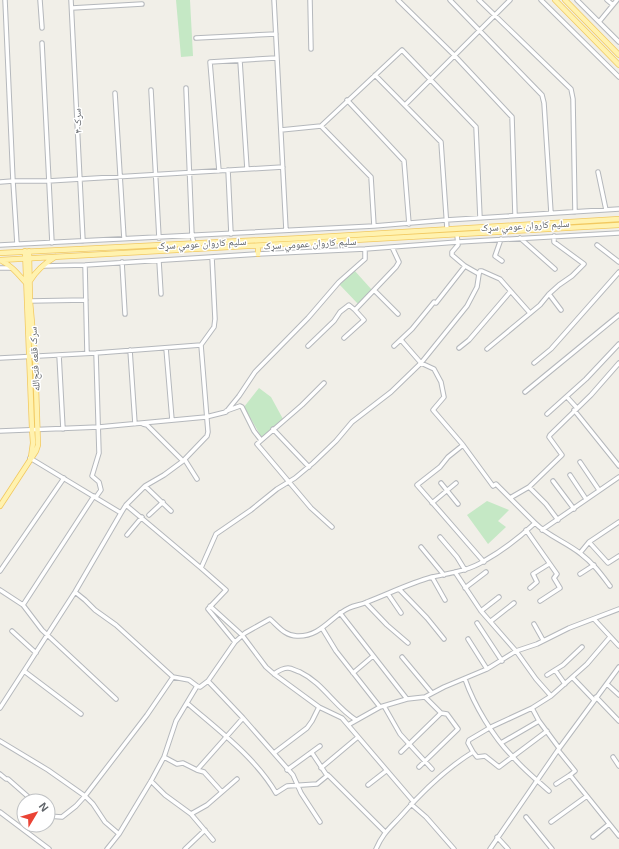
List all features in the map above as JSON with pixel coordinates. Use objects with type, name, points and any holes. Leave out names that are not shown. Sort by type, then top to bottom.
[{"type":"main road","points":[[555,0],[619,65]]},
{"type":"main road","points":[[565,0],[619,55]]},
{"type":"main road","name":"سلیم کاروان عومي سړک","points":[[0,253],[303,238],[619,219]]},
{"type":"main road","name":"سلیم کاروان عمومي سړک","points":[[0,260],[619,225]]},
{"type":"main road","points":[[302,244],[303,238]]},
{"type":"main road","points":[[258,246],[258,254]]},
{"type":"main road","name":"سرک قلعه فتح‌الله","points":[[0,506],[36,451],[38,445],[35,429],[29,356],[27,251]]},
{"type":"main road","points":[[0,260],[7,263],[28,283],[42,266],[56,256]]},
{"type":"main road","name":"سرک قلعه فتح‌الله","points":[[28,283],[35,356],[35,429]]},
{"type":"street","points":[[5,0],[17,244]]},
{"type":"street","points":[[40,0],[42,28]]},
{"type":"street","name":"سرک ۴","points":[[71,0],[83,242]]},
{"type":"street","points":[[274,0],[286,230]]},
{"type":"street","points":[[310,0],[311,49]]},
{"type":"street","points":[[398,0],[454,55],[512,117],[515,216]]},
{"type":"street","points":[[450,0],[542,95],[544,103],[551,213]]},
{"type":"street","points":[[479,0],[571,89],[573,100],[575,212]]},
{"type":"street","points":[[405,105],[510,0]]},
{"type":"street","points":[[541,0],[619,77]]},
{"type":"street","points":[[577,0],[619,42]]},
{"type":"street","points":[[607,0],[613,5]]},
{"type":"street","points":[[599,22],[617,0]]},
{"type":"street","points":[[72,8],[142,4]]},
{"type":"street","points":[[196,38],[276,34]]},
{"type":"street","points":[[42,43],[52,243]]},
{"type":"street","points":[[281,130],[321,126],[402,50],[429,80],[476,127],[480,218]]},
{"type":"street","points":[[219,171],[210,62],[276,58]]},
{"type":"street","points":[[240,61],[247,169]]},
{"type":"street","points":[[375,75],[441,142],[447,229]]},
{"type":"street","points":[[186,88],[192,236],[194,243]]},
{"type":"street","points":[[150,90],[159,238]]},
{"type":"street","points":[[115,92],[119,177],[124,239]]},
{"type":"street","points":[[348,100],[404,162],[409,224]]},
{"type":"street","points":[[321,126],[371,177],[374,226]]},
{"type":"street","points":[[0,182],[48,181],[283,167]]},
{"type":"street","points":[[228,170],[231,234]]},
{"type":"street","points":[[598,172],[606,210]]},
{"type":"street","points":[[0,245],[83,242],[409,224],[446,220],[619,209]]},
{"type":"street","points":[[42,266],[159,261],[619,233]]},
{"type":"street","points":[[457,235],[458,245],[452,252],[452,255],[465,266],[478,274]]},
{"type":"street","points":[[487,349],[540,306],[549,294],[572,276],[584,264],[554,242],[554,236]]},
{"type":"street","points":[[520,238],[555,269]]},
{"type":"street","points":[[501,239],[495,256],[502,261]]},
{"type":"street","points":[[597,245],[619,262]]},
{"type":"street","points":[[355,310],[399,262],[392,247]]},
{"type":"street","points":[[226,412],[255,372],[308,318],[339,282],[365,259],[364,249]]},
{"type":"street","points":[[0,708],[1,702],[24,671],[75,592],[126,505],[145,486],[184,461],[207,436],[208,432],[201,345],[214,327],[215,319],[212,257]]},
{"type":"street","points":[[159,261],[161,294]]},
{"type":"street","points":[[122,262],[125,314]]},
{"type":"street","points":[[85,265],[87,353]]},
{"type":"street","points":[[394,346],[412,329],[434,302],[436,303],[465,266]]},
{"type":"street","points":[[0,268],[12,268]]},
{"type":"street","points":[[478,274],[482,271],[498,278],[530,313]]},
{"type":"street","points":[[534,363],[551,349],[619,272]]},
{"type":"street","points":[[201,568],[216,534],[251,510],[277,488],[295,478],[309,467],[336,441],[352,422],[391,392],[421,363],[467,306],[478,286],[478,274]]},
{"type":"street","points":[[374,290],[398,314]]},
{"type":"street","points":[[459,348],[469,340],[510,292]]},
{"type":"street","points":[[549,294],[561,310]]},
{"type":"street","points":[[30,301],[86,300]]},
{"type":"street","points":[[308,346],[334,322],[340,312],[349,305],[364,320],[344,338]]},
{"type":"street","points":[[525,392],[619,315]]},
{"type":"street","points":[[401,340],[421,363],[434,369],[443,386],[444,397],[433,410],[463,445],[493,486],[496,484],[542,530],[580,553],[594,565],[610,586]]},
{"type":"street","points":[[547,414],[586,379],[619,344]]},
{"type":"street","points":[[0,358],[96,353],[201,345]]},
{"type":"street","points":[[166,348],[172,420]]},
{"type":"street","points":[[130,350],[135,424]]},
{"type":"street","points":[[23,605],[101,490],[99,482],[92,476],[99,453],[96,353]]},
{"type":"street","points":[[59,355],[63,429]]},
{"type":"street","points":[[510,498],[529,487],[562,455],[549,437],[619,363]]},
{"type":"street","points":[[324,383],[302,405],[257,444],[310,508],[332,527]]},
{"type":"street","points":[[567,397],[619,466]]},
{"type":"street","points":[[0,435],[1,431],[99,427],[206,416],[226,412],[240,406],[242,407],[260,440]]},
{"type":"street","points":[[142,423],[184,461],[197,479]]},
{"type":"street","points":[[273,429],[309,467]]},
{"type":"street","points":[[463,445],[448,457],[440,467],[417,484],[484,562]]},
{"type":"street","points":[[30,458],[121,513]]},
{"type":"street","points":[[580,462],[599,490]]},
{"type":"street","points":[[570,475],[586,499]]},
{"type":"street","points":[[542,530],[619,477]]},
{"type":"street","points":[[0,571],[64,478]]},
{"type":"street","points":[[553,481],[574,509]]},
{"type":"street","points":[[441,483],[458,504]]},
{"type":"street","points":[[432,503],[456,483]]},
{"type":"street","points":[[145,486],[171,511]]},
{"type":"street","points":[[529,487],[546,504],[558,520]]},
{"type":"street","points":[[150,515],[163,502]]},
{"type":"street","points":[[126,505],[142,517],[226,590],[208,609],[235,642]]},
{"type":"street","points":[[127,535],[142,517]]},
{"type":"street","points":[[580,553],[589,542],[619,522]]},
{"type":"street","points":[[75,592],[95,610],[116,625],[173,677],[189,680],[200,687],[208,681],[235,642],[242,635],[270,619],[282,631],[289,635],[298,636],[314,634],[331,622],[340,613],[349,608],[366,603],[432,577],[465,570],[484,562],[535,523]]},
{"type":"street","points":[[526,530],[557,574],[554,578],[560,588],[540,601]]},
{"type":"street","points":[[440,537],[457,557],[465,570]]},
{"type":"street","points":[[589,542],[608,563],[619,556]]},
{"type":"street","points":[[421,547],[444,575]]},
{"type":"street","points":[[530,588],[538,582],[533,574],[549,564]]},
{"type":"street","points":[[580,574],[594,565]]},
{"type":"street","points":[[455,572],[481,611],[516,651],[536,679],[551,696]]},
{"type":"street","points":[[465,588],[486,572]]},
{"type":"street","points":[[432,577],[445,600]]},
{"type":"street","points":[[399,589],[427,618],[444,639]]},
{"type":"street","points":[[0,590],[23,605],[35,623],[116,699]]},
{"type":"street","points":[[388,594],[401,613]]},
{"type":"street","points":[[481,611],[499,597]]},
{"type":"street","points":[[366,603],[387,625],[408,643]]},
{"type":"street","points":[[491,621],[514,603]]},
{"type":"street","points":[[210,606],[242,635],[266,667],[274,674],[319,706],[338,715],[348,725],[412,803],[454,849]]},
{"type":"street","points":[[348,725],[382,706],[407,699],[425,697],[487,669],[516,651],[537,644],[543,640],[619,609]]},
{"type":"street","points":[[340,613],[407,699]]},
{"type":"street","points":[[594,619],[619,646]]},
{"type":"street","points":[[477,623],[502,661]]},
{"type":"street","points":[[534,624],[543,640]]},
{"type":"street","points":[[322,628],[336,651],[382,706],[400,734],[432,769]]},
{"type":"street","points":[[12,631],[36,652]]},
{"type":"street","points":[[547,731],[499,767],[485,756],[477,757],[468,741],[491,727],[532,708],[551,696],[587,664],[610,637]]},
{"type":"street","points":[[468,639],[487,669]]},
{"type":"street","points":[[547,675],[582,647]]},
{"type":"street","points":[[353,673],[373,656]]},
{"type":"street","points":[[402,657],[432,693]]},
{"type":"street","points":[[490,849],[558,749],[619,667]]},
{"type":"street","points":[[274,674],[279,670],[289,668],[309,677],[320,686],[349,716],[356,720]]},
{"type":"street","points":[[555,670],[565,684]]},
{"type":"street","points":[[24,671],[81,714]]},
{"type":"street","points":[[56,817],[62,817],[86,796],[173,677]]},
{"type":"street","points":[[573,678],[619,721]]},
{"type":"street","points":[[465,679],[480,711],[500,743],[512,757],[549,791]]},
{"type":"street","points":[[208,681],[243,718],[292,775],[304,798],[320,822]]},
{"type":"street","points":[[607,684],[619,695]]},
{"type":"street","points":[[107,849],[119,834],[151,781],[164,757],[176,721],[197,686]]},
{"type":"street","points":[[425,697],[441,714]]},
{"type":"street","points":[[187,703],[226,736],[257,766],[269,780],[276,793],[287,786],[317,784],[328,775]]},
{"type":"street","points":[[274,753],[307,728],[319,706]]},
{"type":"street","points":[[532,708],[558,749],[575,771],[556,784]]},
{"type":"street","points":[[401,752],[441,714],[447,714],[458,729],[419,767]]},
{"type":"street","points":[[197,770],[243,718]]},
{"type":"street","points":[[500,743],[540,720]]},
{"type":"street","points":[[321,768],[358,737]]},
{"type":"street","points":[[0,741],[48,770],[86,796],[105,822],[119,834]]},
{"type":"street","points":[[287,770],[320,746]]},
{"type":"street","points":[[376,849],[385,832],[435,780],[473,752]]},
{"type":"street","points":[[312,753],[321,768],[385,832]]},
{"type":"street","points":[[164,757],[177,764],[183,763],[204,772],[222,792]]},
{"type":"street","points":[[613,757],[619,766]]},
{"type":"street","points":[[368,785],[386,771]]},
{"type":"street","points":[[0,774],[24,793]]},
{"type":"street","points":[[570,775],[619,836]]},
{"type":"street","points":[[191,814],[207,805],[237,779]]},
{"type":"street","points":[[151,781],[165,795],[191,814],[213,840]]},
{"type":"street","points":[[551,822],[587,796]]},
{"type":"street","points":[[0,812],[49,849]]},
{"type":"street","points":[[526,817],[552,849]]},
{"type":"street","points":[[592,837],[609,824]]},
{"type":"street","points":[[185,849],[205,830]]},
{"type":"street","points":[[497,837],[508,849]]},
{"type":"green space","points":[[176,0],[190,0],[193,56],[181,57]]},
{"type":"green space","points":[[354,270],[372,290],[358,304],[339,284]]},
{"type":"green space","points":[[259,388],[271,397],[283,419],[262,438],[244,407]]},
{"type":"green space","points":[[487,501],[509,510],[498,521],[506,527],[488,544],[467,515]]}]
